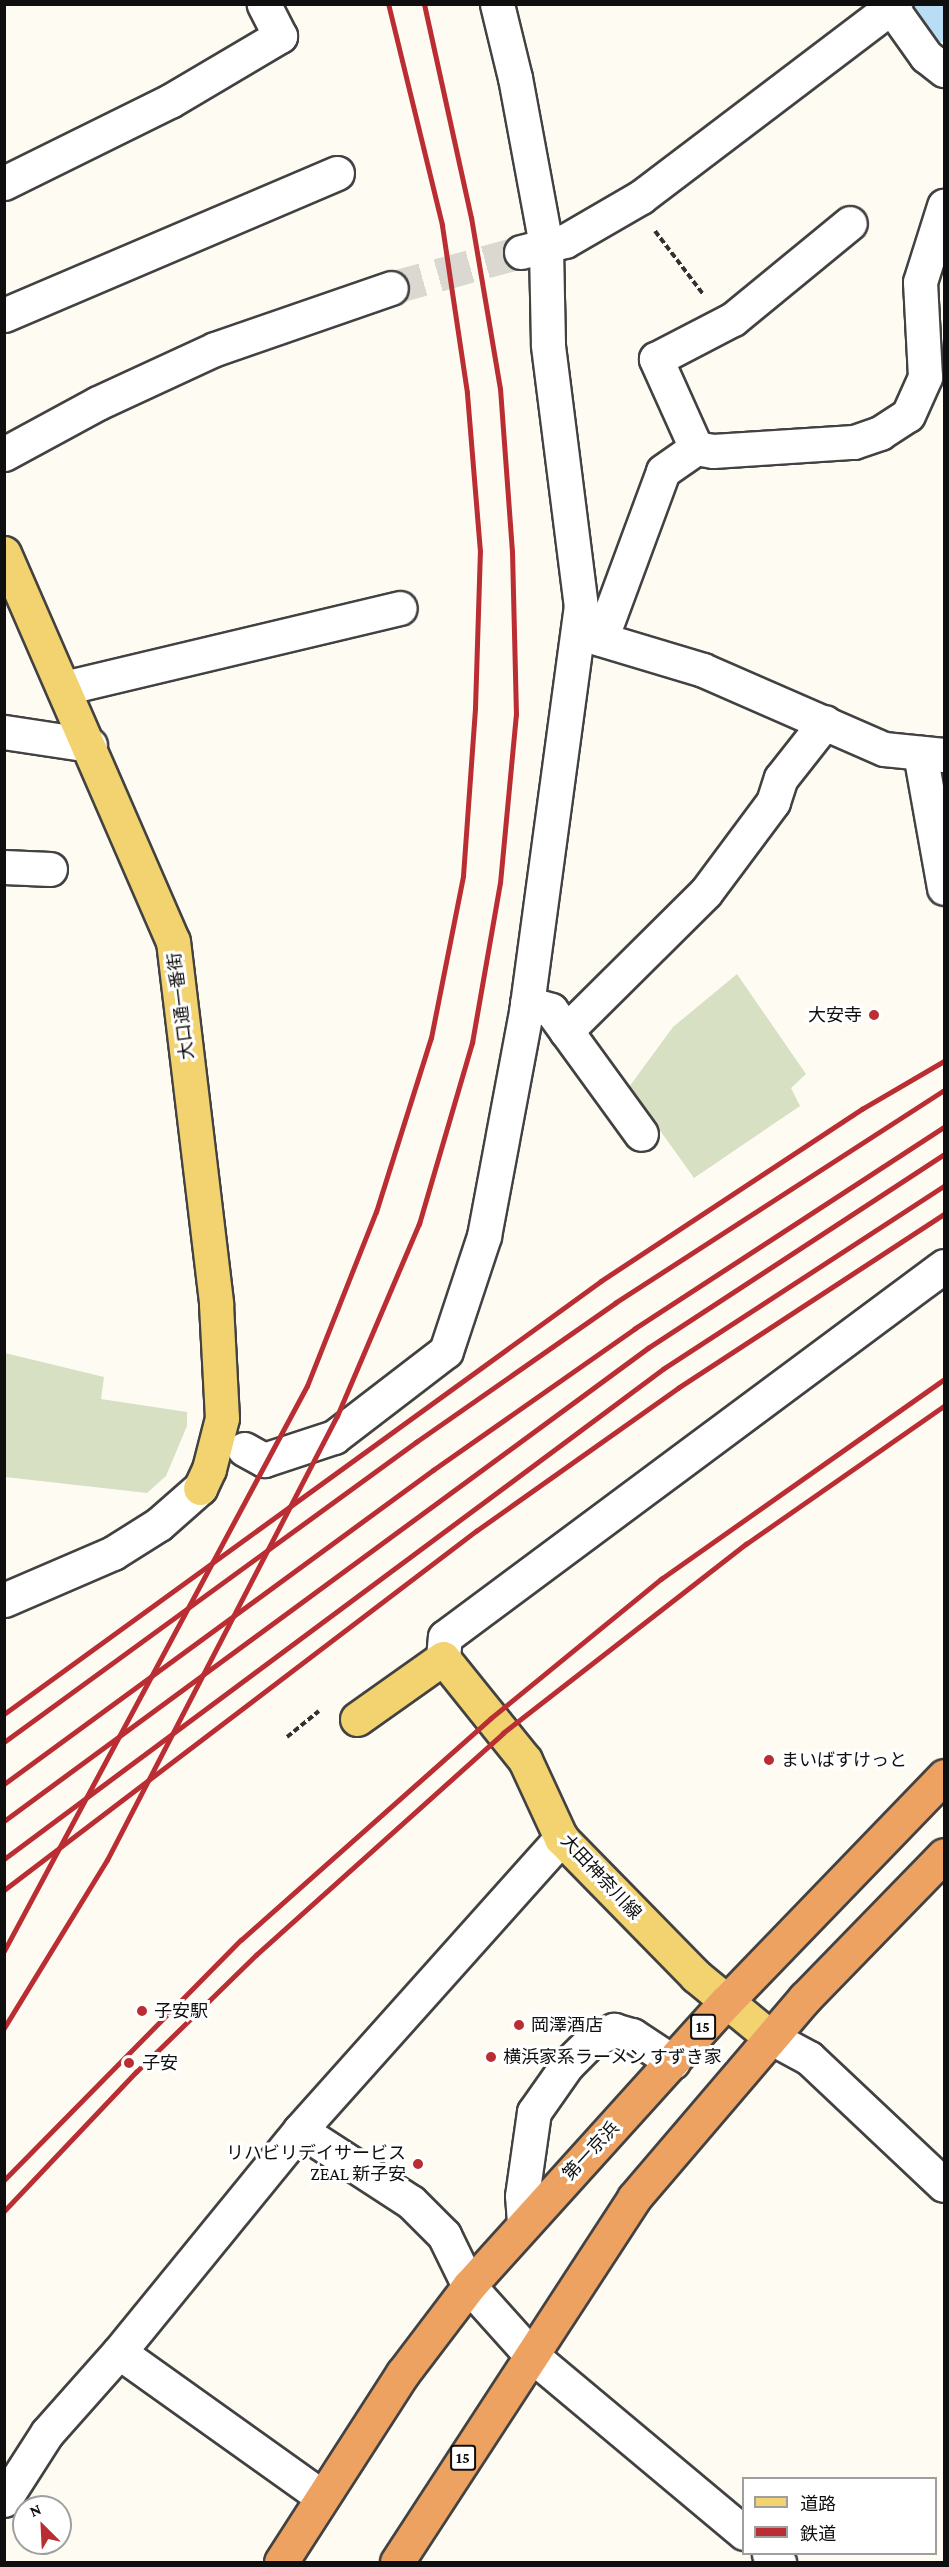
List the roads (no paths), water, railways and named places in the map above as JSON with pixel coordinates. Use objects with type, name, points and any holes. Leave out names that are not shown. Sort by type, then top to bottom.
[{"type":"highway","name":"第一京浜","points":[[281,2562],[403,2373],[469,2286],[726,2002],[945,1776]]},
{"type":"highway","name":"15","points":[[397,2562],[530,2354],[634,2199],[770,2037],[945,1855]]},
{"type":"main road","name":"大口通一番街","points":[[4,553],[90,745],[173,941],[217,1316],[222,1418],[209,1469],[200,1488]]},
{"type":"main road","points":[[357,1719],[443,1658]]},
{"type":"main road","name":"大田神奈川線","points":[[443,1658],[525,1760],[561,1838],[726,2002],[770,2037]]},
{"type":"street","points":[[4,183],[170,101],[280,36],[264,4]]},
{"type":"street","points":[[496,4],[515,78],[533,249],[548,344],[581,607],[590,636]]},
{"type":"street","points":[[533,249],[565,241],[632,202],[891,5],[926,56],[945,70]]},
{"type":"street","points":[[4,315],[337,173]]},
{"type":"street","points":[[244,1449],[264,1460],[334,1437],[446,1351],[484,1236],[527,1003],[590,636],[663,471],[696,448],[713,451],[854,442],[880,433],[908,415],[925,377],[920,282],[945,206]]},
{"type":"street","points":[[696,448],[656,359],[726,323],[850,223]]},
{"type":"street","points":[[4,454],[98,403],[215,349],[391,288]]},
{"type":"street","points":[[64,688],[400,608]]},
{"type":"street","points":[[590,636],[702,670],[884,749],[932,754],[945,888]]},
{"type":"street","points":[[566,1031],[706,892],[773,802],[781,778],[825,722]]},
{"type":"street","points":[[4,732],[90,745]]},
{"type":"street","points":[[4,867],[50,869]]},
{"type":"street","points":[[527,1003],[551,1010],[641,1134]]},
{"type":"street","points":[[443,1658],[445,1637],[945,1266]]},
{"type":"street","points":[[4,1600],[113,1553],[159,1524],[200,1488]]},
{"type":"street","points":[[4,2500],[47,2433],[118,2352],[300,2130],[561,1838]]},
{"type":"street","points":[[524,2223],[522,2196],[534,2112],[567,2065],[590,2042],[614,2030],[632,2035],[673,2062]]},
{"type":"street","points":[[770,2037],[809,2058],[945,2185]]},
{"type":"street","points":[[300,2130],[411,2202],[444,2235],[469,2286],[530,2354],[742,2531]]},
{"type":"street","points":[[118,2352],[322,2497]]},
{"type":"tunnel","points":[[391,288],[521,252]]},
{"type":"railway","points":[[4,1951],[307,1386],[376,1212],[431,1038],[463,876],[475,708],[480,552],[467,393],[442,225],[388,4]]},
{"type":"railway","points":[[4,2028],[107,1860],[337,1416],[419,1224],[472,1043],[500,883],[516,715],[512,552],[500,389],[471,218],[424,4]]},
{"type":"railway","points":[[4,1714],[601,1281],[862,1109],[944,1061]]},
{"type":"railway","points":[[4,1742],[416,1442],[615,1303],[944,1090]]},
{"type":"railway","points":[[4,1784],[433,1470],[634,1329],[944,1127]]},
{"type":"railway","points":[[4,1821],[648,1348],[944,1154]]},
{"type":"railway","points":[[4,1859],[663,1369],[944,1186]]},
{"type":"railway","points":[[4,1890],[476,1531],[678,1388],[944,1214]]},
{"type":"railway","points":[[4,2180],[241,1940],[491,1718],[661,1579],[944,1379]]},
{"type":"railway","points":[[4,2211],[136,2072],[256,1955],[503,1733],[746,1544],[944,1406]]},
{"type":"place","name":"大安寺","points":[[874,1015]]},
{"type":"place","name":"まいばすけっと","points":[[769,1760]]},
{"type":"place","name":"子安駅","points":[[142,2011]]},
{"type":"place","name":"岡澤酒店","points":[[519,2025]]},
{"type":"place","name":"横浜家系ラーメン すずき家","points":[[491,2057]]},
{"type":"place","name":"子安","points":[[129,2063]]},
{"type":"place","name":"リハビリデイサービス ZEAL 新子安","points":[[418,2164]]}]
